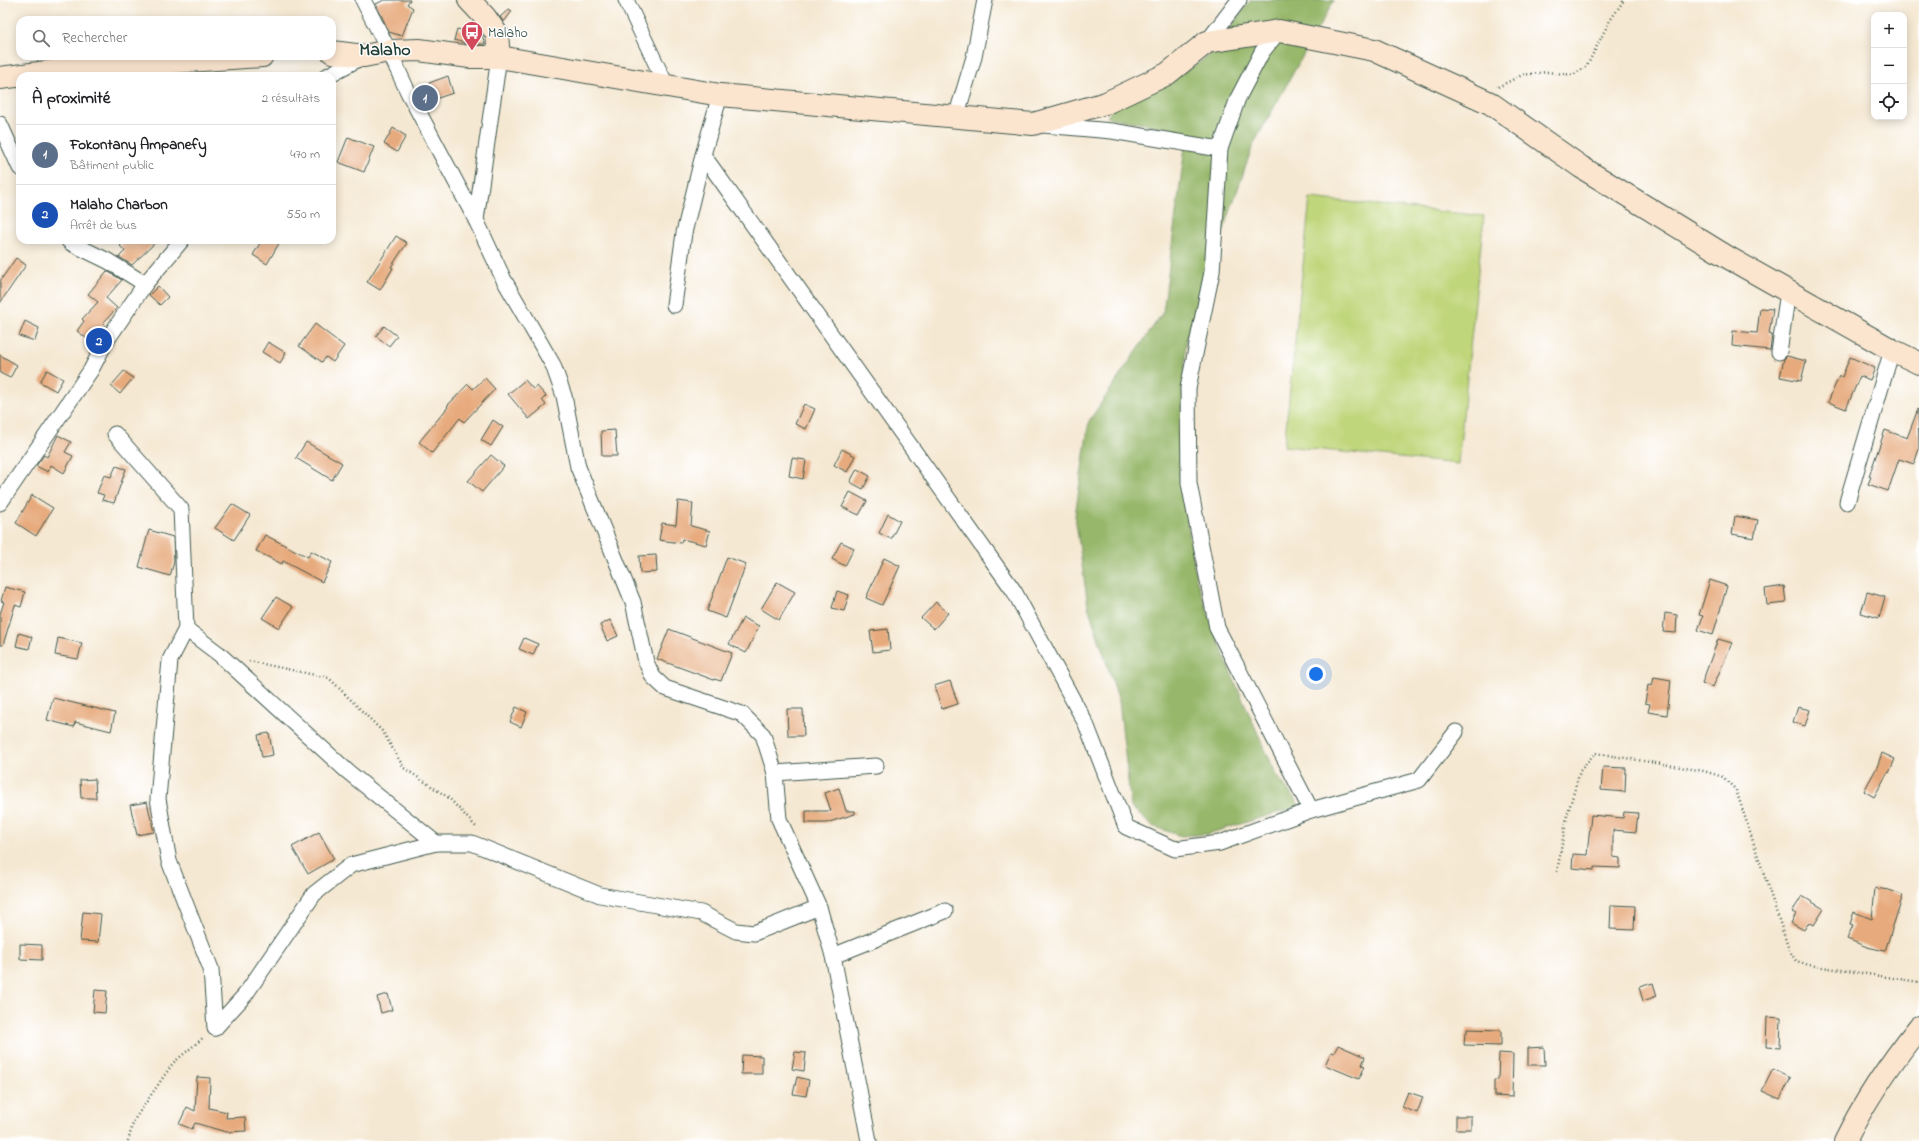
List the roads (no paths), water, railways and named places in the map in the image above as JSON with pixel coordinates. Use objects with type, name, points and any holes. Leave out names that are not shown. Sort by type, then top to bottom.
[{"type":"street","points":[[363,0],[408,92],[476,220],[504,280],[554,365],[564,396],[578,467],[633,602],[646,662],[653,677],[665,688],[742,714],[763,734],[775,773],[780,819],[819,907],[834,956],[869,1141]]},
{"type":"street","points":[[468,0],[485,17],[497,34],[499,57],[476,220]]},
{"type":"street","points":[[626,0],[666,85]]},
{"type":"street","points":[[956,117],[974,57],[985,0]]},
{"type":"street","points":[[1033,124],[1112,100],[1167,74],[1206,42],[1239,0]]},
{"type":"street","points":[[1206,42],[1279,31],[1374,50],[1490,103],[1581,167],[1729,258],[1892,350],[1919,363]]},
{"type":"street","points":[[1279,31],[1262,52],[1238,98],[1220,149],[1212,272],[1188,388],[1189,483],[1217,628],[1311,810]]},
{"type":"street","points":[[335,72],[364,56],[389,51],[419,50],[470,57],[499,57],[720,95],[1112,131],[1220,149]]},
{"type":"street","points":[[336,52],[364,56]]},
{"type":"street","points":[[47,72],[70,69],[203,60]]},
{"type":"street","points":[[0,78],[16,76]]},
{"type":"street","points":[[674,305],[684,233],[703,155],[720,95]]},
{"type":"street","points":[[0,124],[16,159]]},
{"type":"street","points":[[703,155],[1014,590],[1086,724],[1126,827],[1175,849],[1220,843],[1311,810],[1419,780],[1456,732]]},
{"type":"street","points":[[73,244],[108,261],[145,284]]},
{"type":"street","points":[[0,503],[91,370],[105,343],[145,284],[179,244]]},
{"type":"street","points":[[1779,352],[1788,292]]},
{"type":"street","points":[[1847,502],[1892,350]]},
{"type":"street","points":[[115,434],[181,509],[186,629],[170,660],[158,799],[169,861],[211,968],[215,1028],[245,994],[314,894],[350,865],[436,844],[472,844],[600,895],[701,913],[736,931],[754,933],[819,907]]},
{"type":"street","points":[[186,629],[219,654],[347,771],[436,844]]},
{"type":"street","points":[[775,773],[876,766]]},
{"type":"street","points":[[834,956],[945,910]]},
{"type":"street","points":[[1845,1141],[1858,1115],[1902,1049],[1919,1027]]},
{"type":"place","name":"Malaho","points":[[472,52]]},
{"type":"place","name":"Fokontany Ampanefy","points":[[425,98]]},
{"type":"place","name":"Malaho Charbon","points":[[99,341]]},
{"type":"district","name":"Malaho","points":[[385,49]]}]
